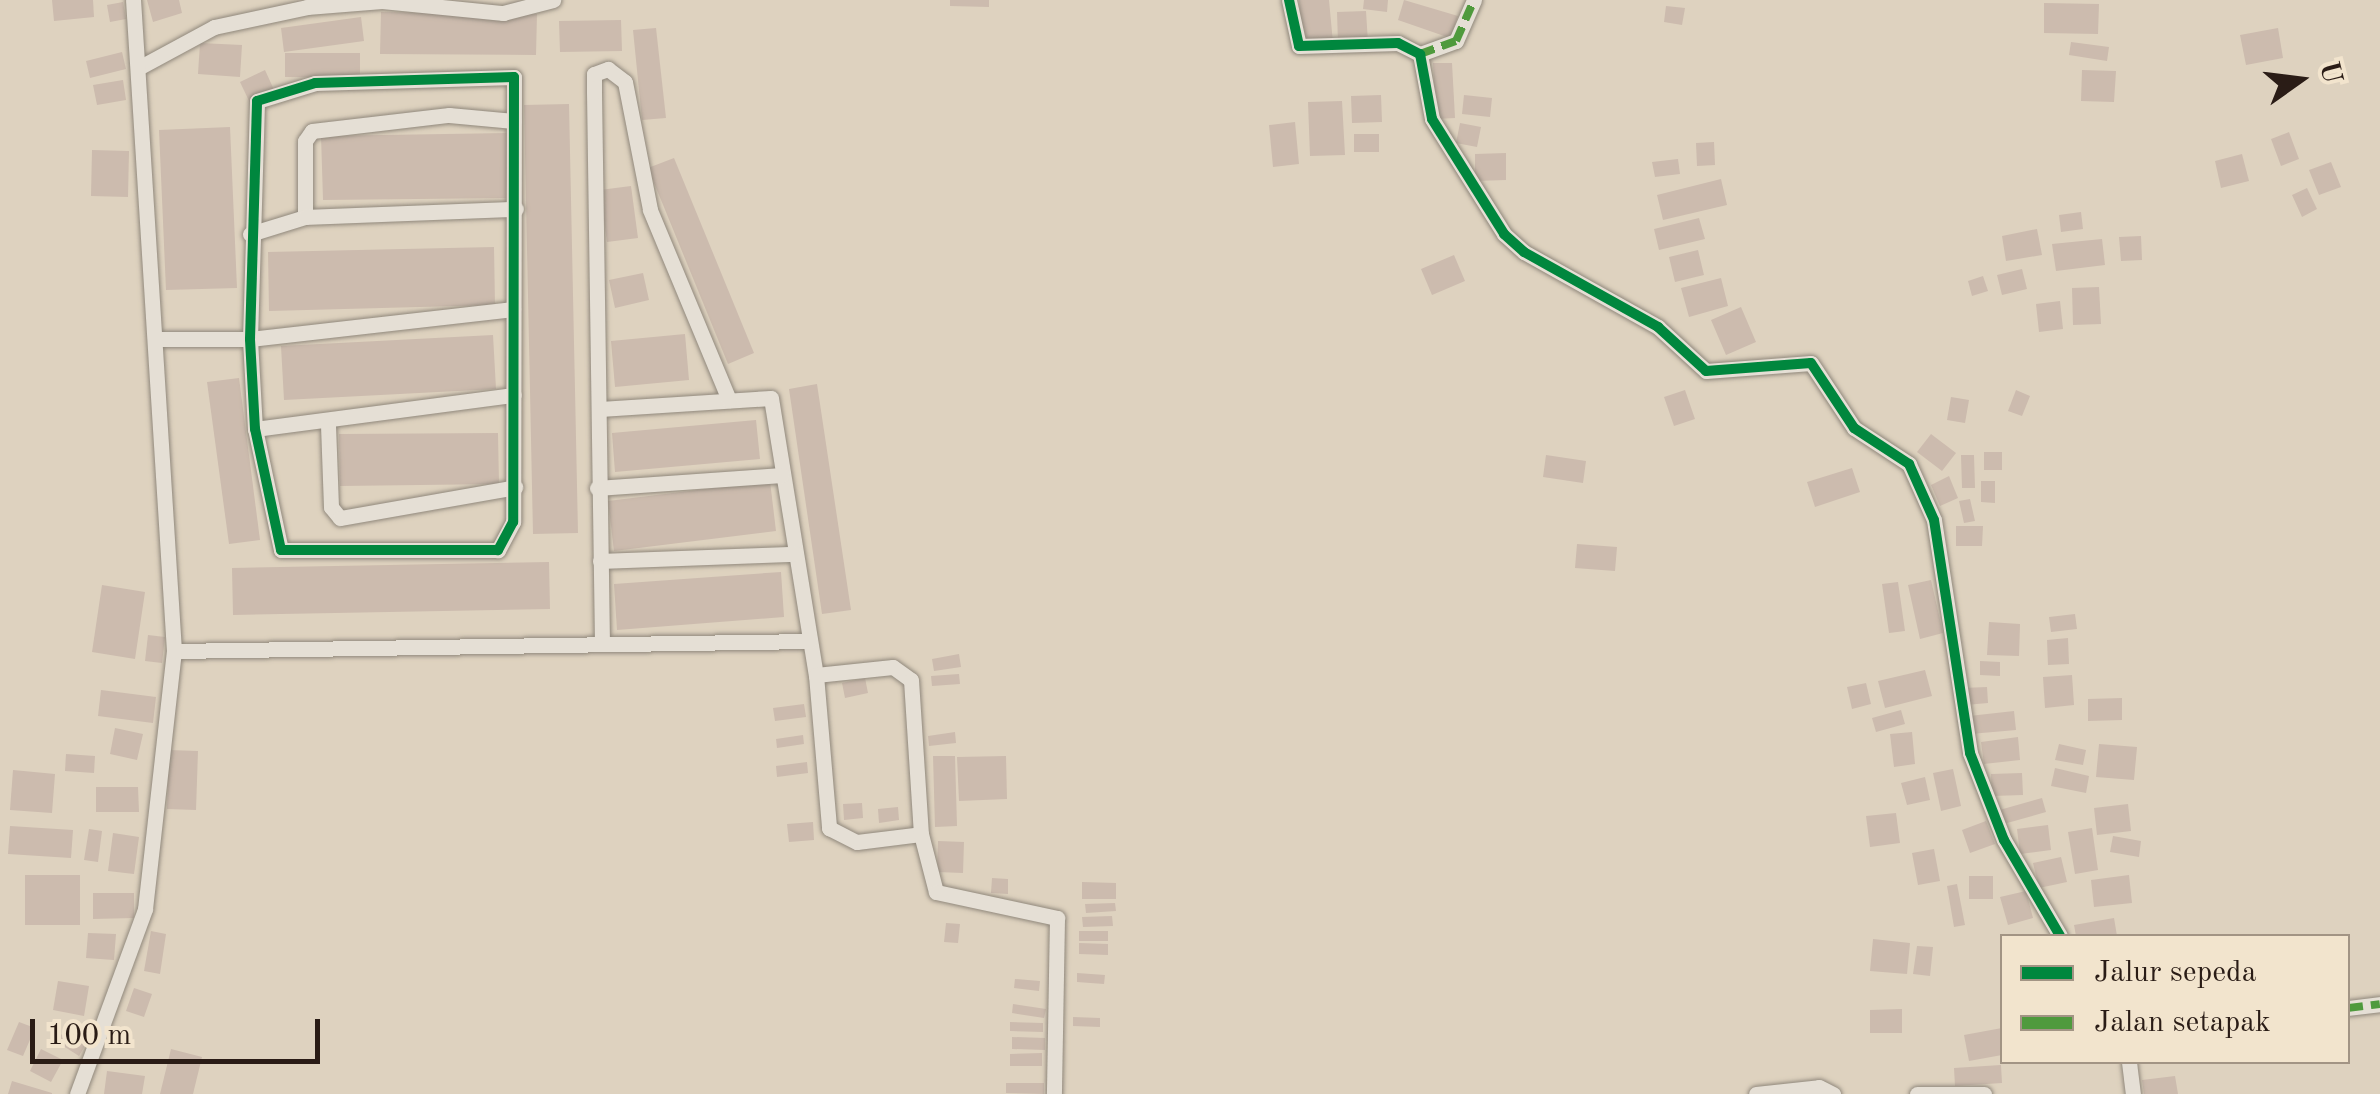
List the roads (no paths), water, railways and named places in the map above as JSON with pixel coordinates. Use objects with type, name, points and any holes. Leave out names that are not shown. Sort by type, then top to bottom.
[{"type":"street","points":[[78,1094],[145,908],[174,651],[159,338],[142,66],[134,0]]},
{"type":"street","points":[[142,66],[214,27],[307,7],[382,1],[503,13],[553,0]]},
{"type":"street","points":[[1289,0],[1299,46],[1398,43],[1420,54],[1456,41],[1474,0]]},
{"type":"street","points":[[1420,54],[1425,106],[1504,234],[1524,252],[1658,327],[1706,371],[1811,363],[1854,428],[1909,464],[1934,520],[1965,738],[2004,840],[2059,934]]},
{"type":"street","points":[[602,644],[594,74],[608,69],[624,82],[650,210],[729,400]]},
{"type":"street","points":[[505,76],[516,86],[514,121],[516,512],[498,550],[293,554],[274,542],[255,429],[250,234],[258,101],[284,87],[505,76]]},
{"type":"street","points":[[306,217],[304,141],[312,130],[449,115],[514,121]]},
{"type":"street","points":[[250,234],[306,217],[516,209]]},
{"type":"street","points":[[159,338],[250,339],[513,308]]},
{"type":"street","points":[[255,429],[328,425],[514,395]]},
{"type":"street","points":[[600,409],[770,398],[816,674],[829,828],[839,839],[857,842],[922,834]]},
{"type":"street","points":[[328,425],[331,507],[340,518],[515,487]]},
{"type":"street","points":[[597,488],[782,476]]},
{"type":"street","points":[[600,561],[795,554]]},
{"type":"street","points":[[174,651],[810,641]]},
{"type":"street","points":[[816,674],[893,667],[912,680],[926,873],[950,901],[1057,918],[1054,1094]]},
{"type":"street","points":[[2350,1008],[2380,1004]]},
{"type":"street","points":[[2129,1064],[2133,1094]]},
{"type":"street","points":[[1756,1094],[1819,1088],[1833,1094]]},
{"type":"street","points":[[1916,1094],[1984,1094]]}]
